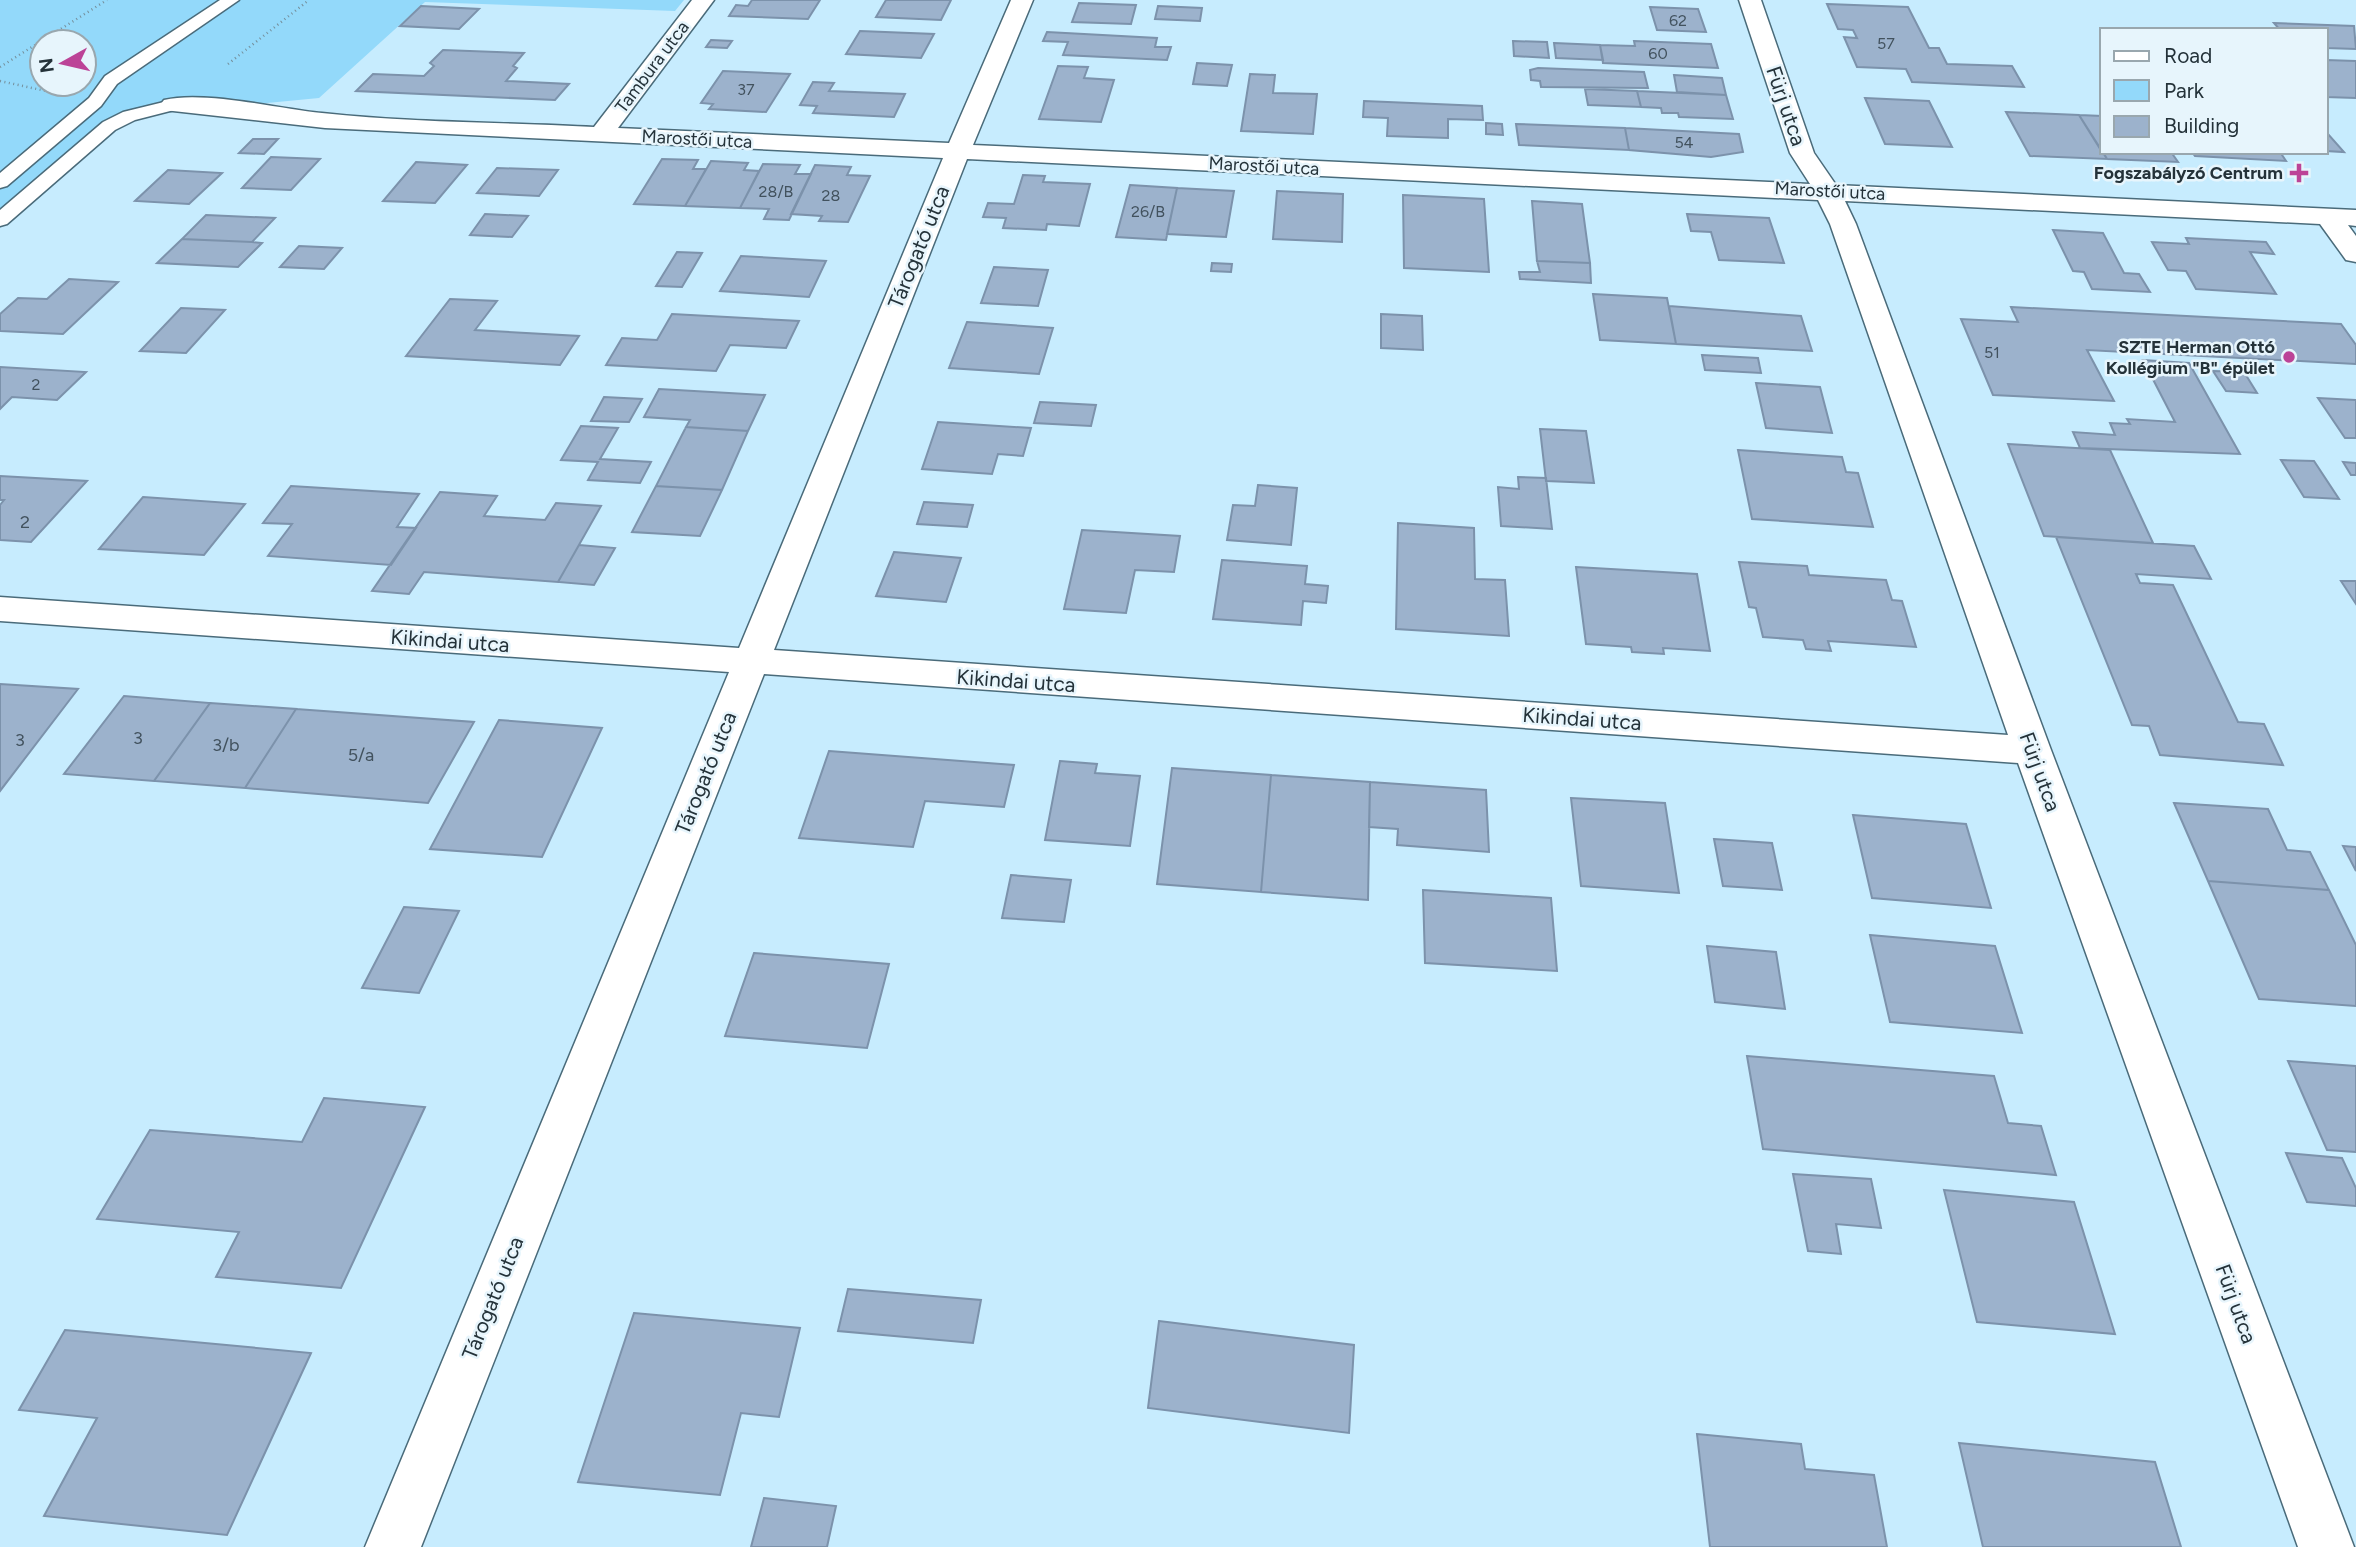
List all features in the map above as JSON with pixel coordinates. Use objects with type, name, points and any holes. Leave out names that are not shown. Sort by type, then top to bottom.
[{"type":"street","name":"Tambura utca","points":[[601,134],[703,0]]},
{"type":"street","name":"Tárogató utca","points":[[393,1547],[957,153],[1022,0]]},
{"type":"street","name":"Fürj utca","points":[[1750,0],[1802,153],[1827,191],[1843,224],[2032,750],[2326,1547]]},
{"type":"street","name":"Marostői utca","points":[[172,105],[208,106],[325,121],[2356,218]]},
{"type":"street","points":[[2327,216],[2356,254]]},
{"type":"street","name":"Kikindai utca","points":[[0,609],[2032,750]]},
{"type":"lane","points":[[0,182],[95,102],[111,80],[232,0]]},
{"type":"lane","points":[[95,102],[172,105]]},
{"type":"lane","points":[[0,220],[110,126],[140,113],[172,105]]},
{"type":"path","points":[[0,67],[107,0]]},
{"type":"path","points":[[172,105],[309,0]]},
{"type":"green space","points":[[0,0],[684,0],[675,11],[425,2],[319,98],[152,114],[115,129],[0,228]]},
{"type":"building","points":[[752,0],[820,0],[808,19],[729,16],[736,5],[748,6]]},
{"type":"building","points":[[886,0],[951,0],[941,20],[876,17]]},
{"type":"building","points":[[1079,3],[1136,5],[1131,24],[1072,22]]},
{"type":"building","points":[[1827,4],[1908,7],[1929,48],[1939,48],[1947,64],[2012,66],[2024,87],[1912,82],[1906,69],[1857,67],[1844,37],[1857,38],[1853,30],[1838,29]]},
{"type":"building","points":[[421,6],[479,9],[459,29],[400,26]]},
{"type":"building","points":[[1158,6],[1202,8],[1200,21],[1155,19]]},
{"type":"building","points":[[1650,7],[1698,9],[1706,32],[1657,30]]},
{"type":"building","points":[[2274,23],[2354,26],[2356,49],[2328,48],[2328,28],[2278,28]]},
{"type":"building","points":[[860,31],[934,34],[921,58],[846,54]]},
{"type":"building","points":[[1047,32],[1157,38],[1155,47],[1171,47],[1167,60],[1063,55],[1068,42],[1043,41]]},
{"type":"building","points":[[711,40],[732,41],[727,48],[706,47]]},
{"type":"building","points":[[1513,41],[1547,42],[1549,58],[1514,56]]},
{"type":"building","points":[[1634,41],[1711,44],[1718,68],[1603,63],[1600,45],[1635,46]]},
{"type":"building","points":[[1554,43],[1600,45],[1603,60],[1556,58]]},
{"type":"building","points":[[443,50],[524,53],[513,66],[517,68],[506,81],[569,84],[555,100],[356,91],[373,74],[424,76],[434,66],[430,63]]},
{"type":"building","points":[[2328,60],[2356,61],[2356,98],[2328,97]]},
{"type":"building","points":[[1197,63],[1232,65],[1227,86],[1193,84]]},
{"type":"building","points":[[1058,66],[1088,67],[1084,78],[1114,80],[1101,122],[1039,119]]},
{"type":"building","points":[[1538,68],[1644,72],[1648,88],[1541,87],[1540,81],[1531,80],[1530,70]]},
{"type":"building","points":[[723,71],[790,74],[766,112],[709,109],[713,104],[701,103]]},
{"type":"building","points":[[1250,74],[1275,75],[1273,93],[1317,94],[1313,134],[1241,131]]},
{"type":"building","points":[[1674,75],[1722,78],[1726,95],[1677,92]]},
{"type":"building","points":[[813,82],[834,83],[829,91],[905,94],[894,117],[813,113],[817,106],[800,105]]},
{"type":"building","points":[[1585,89],[1637,91],[1641,107],[1588,105]]},
{"type":"building","points":[[1637,91],[1726,95],[1733,119],[1679,117],[1678,113],[1662,113],[1661,108],[1641,107]]},
{"type":"building","points":[[1865,98],[1929,101],[1952,147],[1885,144]]},
{"type":"building","points":[[1364,101],[1482,106],[1483,120],[1448,119],[1448,138],[1387,136],[1388,118],[1363,117]]},
{"type":"building","points":[[2006,112],[2079,115],[2100,148],[2100,154],[2104,154],[2107,159],[2030,156]]},
{"type":"building","points":[[2079,115],[2100,116],[2100,149]]},
{"type":"building","points":[[1486,123],[1502,124],[1503,135],[1486,134]]},
{"type":"building","points":[[1516,124],[1625,128],[1629,150],[1519,145]]},
{"type":"building","points":[[1625,128],[1739,134],[1743,152],[1711,157],[1629,150]]},
{"type":"building","points":[[2328,134],[2344,152],[2328,151]]},
{"type":"building","points":[[253,139],[278,139],[264,154],[239,153]]},
{"type":"building","points":[[2104,154],[2172,154],[2178,162],[2107,159]]},
{"type":"building","points":[[2194,154],[2281,154],[2286,161]]},
{"type":"building","points":[[271,157],[320,159],[291,190],[242,188]]},
{"type":"building","points":[[662,159],[698,160],[693,169],[706,169],[685,206],[634,204]]},
{"type":"building","points":[[711,161],[748,163],[744,170],[759,171],[740,208],[685,206]]},
{"type":"building","points":[[416,162],[467,165],[435,203],[383,201]]},
{"type":"building","points":[[763,164],[800,165],[795,174],[811,174],[789,220],[764,219],[769,209],[740,208]]},
{"type":"building","points":[[815,165],[851,167],[847,175],[870,176],[848,222],[819,221],[822,216],[791,214]]},
{"type":"building","points":[[497,168],[558,170],[539,196],[477,193]]},
{"type":"building","points":[[168,170],[222,173],[189,204],[135,201]]},
{"type":"building","points":[[1023,175],[1045,176],[1043,182],[1090,184],[1079,226],[1047,224],[1046,230],[1003,228],[1006,218],[983,217],[988,203],[1014,204]]},
{"type":"building","points":[[1130,185],[1177,188],[1166,240],[1116,237]]},
{"type":"building","points":[[1177,188],[1234,191],[1226,237],[1167,234]]},
{"type":"building","points":[[1277,191],[1343,194],[1342,242],[1273,239]]},
{"type":"building","points":[[1403,195],[1484,199],[1489,272],[1404,268]]},
{"type":"building","points":[[1532,201],[1582,204],[1590,263],[1537,261]]},
{"type":"building","points":[[485,214],[528,216],[512,237],[470,235]]},
{"type":"building","points":[[1687,214],[1769,218],[1784,263],[1719,260],[1711,232],[1691,231]]},
{"type":"building","points":[[206,215],[275,218],[252,242],[182,239]]},
{"type":"building","points":[[2053,230],[2103,233],[2124,273],[2139,274],[2150,292],[2092,289],[2084,272],[2073,271]]},
{"type":"building","points":[[2186,238],[2266,242],[2274,254],[2250,252],[2276,294],[2196,289],[2186,271],[2168,270],[2152,242],[2189,244]]},
{"type":"building","points":[[182,239],[262,243],[238,267],[157,263]]},
{"type":"building","points":[[299,246],[342,248],[324,269],[280,267]]},
{"type":"building","points":[[677,252],[702,253],[682,287],[656,286]]},
{"type":"building","points":[[741,256],[826,261],[809,297],[720,291]]},
{"type":"building","points":[[1537,261],[1590,263],[1591,283],[1520,279],[1519,272],[1540,272]]},
{"type":"building","points":[[1212,263],[1232,264],[1231,272],[1211,271]]},
{"type":"building","points":[[994,267],[1048,270],[1038,306],[981,303]]},
{"type":"building","points":[[69,279],[118,282],[63,334],[0,331],[0,314],[18,298],[47,299]]},
{"type":"building","points":[[1593,294],[1667,298],[1676,344],[1600,340]]},
{"type":"building","points":[[450,299],[497,301],[475,330],[579,336],[560,365],[406,356]]},
{"type":"building","points":[[1669,306],[1801,316],[1812,351],[1676,344]]},
{"type":"building","name":"SZTE Herman Ottó Kollégium \"B\" épület","points":[[2011,307],[2341,324],[2356,345],[2356,364],[2087,350],[2114,401],[1993,395],[1961,319],[2018,322]]},
{"type":"building","points":[[181,308],[225,310],[186,353],[140,351]]},
{"type":"building","points":[[672,314],[799,321],[786,348],[730,345],[716,371],[606,365],[622,338],[657,340]]},
{"type":"building","points":[[1381,314],[1422,316],[1423,350],[1381,348]]},
{"type":"building","points":[[967,322],[1053,328],[1039,374],[949,368]]},
{"type":"building","points":[[1702,355],[1758,358],[1761,373],[1705,370]]},
{"type":"building","points":[[2143,360],[2189,363],[2240,454],[2080,448],[2073,432],[2115,435],[2110,423],[2130,424],[2127,419],[2175,422]]},
{"type":"building","points":[[0,367],[86,372],[57,400],[12,397],[0,409]]},
{"type":"building","points":[[2213,371],[2244,372],[2257,393],[2226,391]]},
{"type":"building","points":[[1756,383],[1820,387],[1832,433],[1766,428]]},
{"type":"building","points":[[659,389],[765,395],[748,431],[686,427],[690,420],[644,417]]},
{"type":"building","points":[[604,397],[642,399],[629,422],[591,421]]},
{"type":"building","points":[[2318,398],[2356,400],[2356,438],[2345,438]]},
{"type":"building","points":[[1040,402],[1096,405],[1091,426],[1034,423]]},
{"type":"building","points":[[938,422],[1031,428],[1023,456],[998,454],[992,474],[922,469]]},
{"type":"building","points":[[581,426],[618,428],[600,459],[651,462],[640,483],[588,480],[598,462],[561,460]]},
{"type":"building","points":[[686,427],[748,431],[722,490],[656,486]]},
{"type":"building","points":[[1540,429],[1586,431],[1594,483],[1546,481]]},
{"type":"building","points":[[2008,444],[2110,450],[2153,543],[2044,536]]},
{"type":"building","points":[[1738,450],[1842,457],[1846,472],[1858,473],[1873,527],[1752,519]]},
{"type":"building","points":[[2281,460],[2314,461],[2339,499],[2304,497]]},
{"type":"building","points":[[2343,462],[2356,463],[2356,475],[2351,475]]},
{"type":"building","points":[[0,476],[87,481],[31,542],[0,540],[0,505],[4,500],[0,500]]},
{"type":"building","points":[[1518,477],[1546,478],[1552,529],[1501,526],[1498,487],[1519,489]]},
{"type":"building","points":[[1258,485],[1297,488],[1291,545],[1227,540],[1233,505],[1255,506]]},
{"type":"building","points":[[291,486],[419,494],[397,527],[416,528],[391,565],[268,556],[292,524],[263,523]]},
{"type":"building","points":[[656,486],[722,490],[700,536],[632,532]]},
{"type":"building","points":[[440,492],[497,496],[484,516],[545,520],[556,503],[601,506],[558,582],[424,572],[409,594],[372,591]]},
{"type":"building","points":[[143,497],[245,504],[204,555],[99,549]]},
{"type":"building","points":[[924,502],[973,505],[967,527],[917,524]]},
{"type":"building","points":[[1398,523],[1474,528],[1475,579],[1505,580],[1509,636],[1396,629]]},
{"type":"building","points":[[1082,530],[1180,536],[1174,572],[1135,570],[1126,613],[1064,609]]},
{"type":"building","points":[[2056,537],[2194,546],[2211,579],[2136,574],[2140,583],[2173,585],[2238,722],[2264,724],[2283,765],[2160,755],[2149,726],[2132,725]]},
{"type":"building","points":[[579,545],[615,548],[594,585],[558,582]]},
{"type":"building","points":[[894,552],[961,558],[946,602],[876,596]]},
{"type":"building","points":[[1222,560],[1307,566],[1305,584],[1328,586],[1326,603],[1303,601],[1301,625],[1213,619]]},
{"type":"building","points":[[1739,562],[1807,566],[1809,575],[1886,580],[1892,600],[1902,601],[1916,647],[1828,641],[1831,651],[1806,649],[1803,640],[1763,637],[1756,608],[1749,607]]},
{"type":"building","points":[[1576,567],[1697,574],[1710,651],[1663,648],[1664,654],[1632,652],[1631,647],[1586,644]]},
{"type":"building","points":[[2341,581],[2356,581],[2356,604]]},
{"type":"building","points":[[0,684],[78,689],[0,791]]},
{"type":"building","points":[[124,696],[210,703],[154,781],[64,774]]},
{"type":"building","points":[[210,703],[296,709],[245,788],[154,781]]},
{"type":"building","points":[[296,709],[474,722],[428,803],[245,788]]},
{"type":"building","points":[[499,720],[602,728],[542,857],[430,849]]},
{"type":"building","points":[[829,751],[1014,765],[1004,807],[925,801],[913,847],[799,838]]},
{"type":"building","points":[[1060,761],[1097,764],[1095,773],[1140,776],[1130,846],[1045,840]]},
{"type":"building","points":[[1172,768],[1271,775],[1261,892],[1157,884]]},
{"type":"building","points":[[1271,775],[1370,782],[1368,900],[1261,892]]},
{"type":"building","points":[[1370,782],[1486,790],[1489,852],[1397,845],[1398,829],[1369,827]]},
{"type":"building","points":[[1571,798],[1665,803],[1679,893],[1581,886]]},
{"type":"building","points":[[2174,803],[2268,809],[2287,850],[2310,852],[2329,890],[2208,881]]},
{"type":"building","points":[[1853,815],[1966,824],[1991,908],[1872,898]]},
{"type":"building","points":[[1714,839],[1772,843],[1782,890],[1723,886]]},
{"type":"building","points":[[2343,846],[2356,847],[2356,871]]},
{"type":"building","points":[[1011,875],[1071,880],[1064,922],[1002,918]]},
{"type":"building","points":[[2208,881],[2329,890],[2356,945],[2356,1006],[2259,999]]},
{"type":"building","points":[[1423,890],[1551,898],[1557,971],[1425,963]]},
{"type":"building","points":[[404,907],[459,911],[419,993],[362,988]]},
{"type":"building","points":[[1870,935],[1995,946],[2022,1033],[1890,1022]]},
{"type":"building","points":[[1707,946],[1776,952],[1785,1009],[1715,1002]]},
{"type":"building","points":[[754,953],[889,964],[867,1048],[725,1036]]},
{"type":"building","points":[[1747,1056],[1994,1076],[2008,1123],[2041,1126],[2056,1175],[1763,1149]]},
{"type":"building","points":[[2288,1061],[2356,1066],[2356,1152],[2327,1150]]},
{"type":"building","points":[[324,1098],[425,1107],[341,1288],[216,1277],[239,1232],[97,1219],[150,1130],[302,1142]]},
{"type":"building","points":[[2286,1153],[2342,1158],[2356,1188],[2356,1206],[2307,1202]]},
{"type":"building","points":[[1793,1174],[1871,1179],[1881,1228],[1836,1224],[1841,1254],[1808,1251]]},
{"type":"building","points":[[1944,1190],[2074,1202],[2115,1334],[1977,1322]]},
{"type":"building","points":[[848,1289],[981,1300],[973,1343],[838,1331]]},
{"type":"building","points":[[634,1313],[800,1328],[779,1417],[741,1413],[720,1495],[578,1482]]},
{"type":"building","points":[[1159,1321],[1354,1345],[1349,1433],[1148,1408]]},
{"type":"building","points":[[65,1330],[311,1353],[227,1535],[44,1516],[97,1418],[19,1410]]},
{"type":"building","points":[[1697,1434],[1801,1444],[1805,1469],[1874,1475],[1887,1547],[1710,1547]]},
{"type":"building","points":[[1959,1443],[2155,1462],[2181,1547],[1983,1547]]},
{"type":"building","points":[[764,1498],[836,1506],[827,1547],[751,1547]]},
{"type":"place","name":"Fogszabályzó Centrum","points":[[2299,173]]},
{"type":"place","name":"SZTE Herman Ottó Kollégium \"B\" épület","points":[[2289,357]]}]
